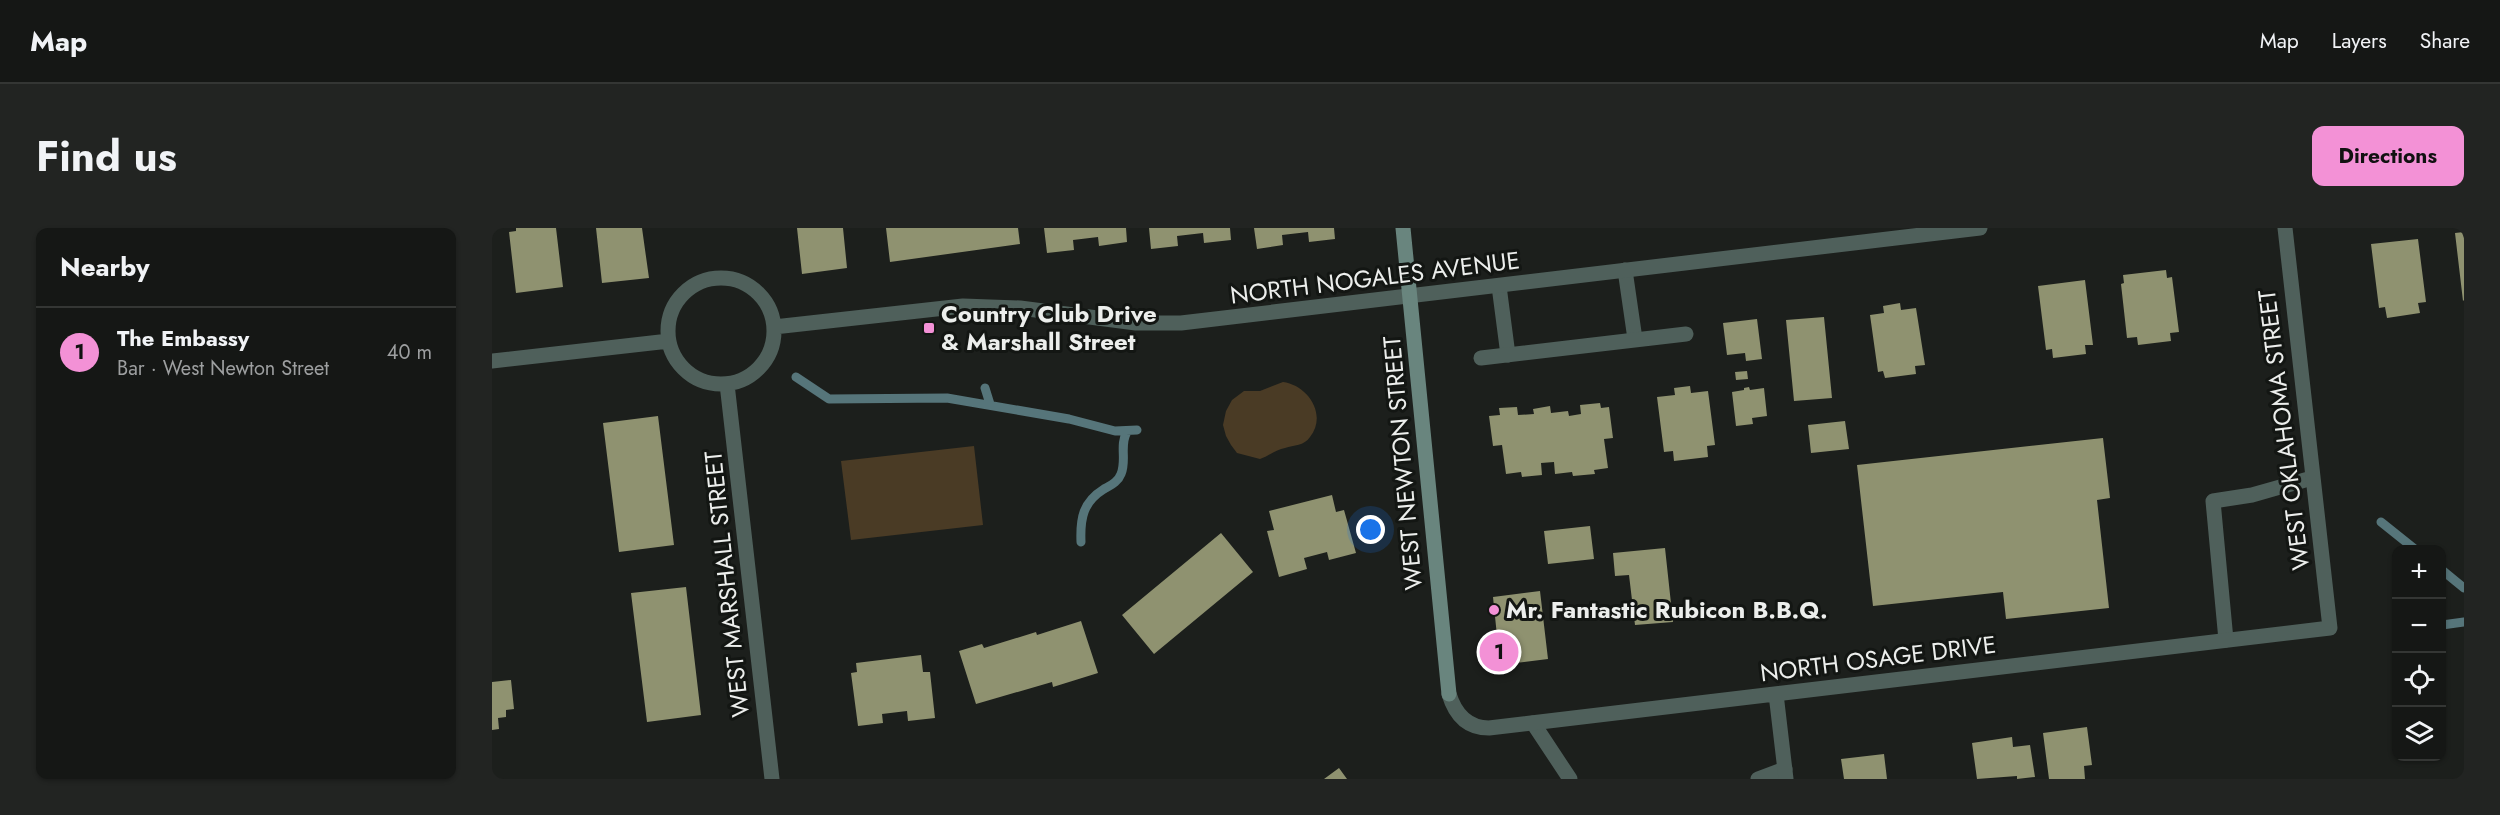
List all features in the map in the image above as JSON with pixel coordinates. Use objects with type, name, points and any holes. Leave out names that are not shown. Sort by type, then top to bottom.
[{"type":"street","name":"WEST NEWTON STREET","points":[[1403,228],[1449,694]]},
{"type":"street","name":"NORTH NOGALES AVENUE","points":[[774,327],[963,306],[1020,308],[1136,323],[1181,323],[1980,228]]},
{"type":"street","name":"WEST OKLAHOMA STREET","points":[[2285,228],[2330,627]]},
{"type":"street","points":[[1625,270],[1635,339]]},
{"type":"street","points":[[712,278],[730,279],[747,284],[760,295],[770,310],[774,327],[772,347],[762,365],[747,378],[728,384],[701,381],[680,364],[669,341],[669,320],[678,300],[693,286],[712,278]]},
{"type":"street","points":[[1499,286],[1508,355]]},
{"type":"street","points":[[1481,358],[1686,334]]},
{"type":"street","points":[[492,361],[669,341]]},
{"type":"street","name":"WEST MARSHALL STREET","points":[[728,384],[768,779]]},
{"type":"street","points":[[2226,640],[2212,501],[2252,495],[2312,478]]},
{"type":"street","name":"NORTH OSAGE DRIVE","points":[[1449,694],[1460,717],[1475,726],[1489,728],[2330,627]]},
{"type":"street","points":[[1758,779],[1786,774],[1776,694]]},
{"type":"street","points":[[1533,723],[1570,779]]},
{"type":"shaded area","points":[[1283,382],[1300,389],[1307,395],[1316,410],[1315,428],[1310,437],[1302,444],[1282,449],[1260,459],[1237,453],[1226,436],[1223,425],[1226,411],[1232,400],[1244,391],[1260,391]]},
{"type":"shaded area","points":[[974,446],[983,525],[851,540],[841,461]]},
{"type":"building","points":[[516,228],[556,228],[563,287],[516,293],[509,232],[516,231]]},
{"type":"building","points":[[596,228],[642,228],[649,278],[602,283]]},
{"type":"building","points":[[797,228],[843,228],[847,268],[802,274]]},
{"type":"building","points":[[886,228],[1018,228],[1020,244],[890,262]]},
{"type":"building","points":[[1044,228],[1126,228],[1127,242],[1099,246],[1098,237],[1073,240],[1074,250],[1047,253]]},
{"type":"building","points":[[1149,228],[1230,228],[1231,240],[1204,243],[1203,233],[1177,236],[1178,246],[1151,249]]},
{"type":"building","points":[[1254,228],[1334,228],[1335,239],[1309,242],[1308,232],[1282,235],[1283,245],[1257,249]]},
{"type":"building","points":[[2464,232],[2464,300],[2463,301],[2455,233]]},
{"type":"building","points":[[2418,239],[2426,302],[2418,303],[2420,313],[2387,318],[2385,307],[2379,308],[2371,244]]},
{"type":"building","points":[[2166,270],[2167,278],[2172,277],[2179,332],[2170,333],[2171,341],[2138,345],[2137,337],[2127,338],[2121,284],[2124,283],[2123,275]]},
{"type":"building","points":[[2085,280],[2093,345],[2085,345],[2086,354],[2053,358],[2052,349],[2046,350],[2038,286]]},
{"type":"building","points":[[1900,303],[1901,310],[1916,308],[1925,365],[1915,366],[1916,374],[1885,378],[1883,371],[1878,372],[1870,315],[1884,313],[1883,306]]},
{"type":"building","points":[[1824,317],[1832,398],[1794,401],[1786,320]]},
{"type":"building","points":[[1757,319],[1762,359],[1746,361],[1745,353],[1727,355],[1723,323]]},
{"type":"building","points":[[1747,371],[1748,379],[1736,380],[1735,372]]},
{"type":"building","points":[[1690,386],[1691,393],[1708,391],[1715,445],[1707,446],[1708,457],[1674,461],[1673,451],[1664,452],[1657,397],[1675,395],[1674,388]]},
{"type":"building","points":[[1749,387],[1750,390],[1764,388],[1767,416],[1752,418],[1753,424],[1736,426],[1732,392]]},
{"type":"building","points":[[1600,403],[1601,408],[1609,407],[1613,438],[1604,439],[1608,468],[1594,470],[1595,474],[1573,476],[1572,472],[1555,474],[1554,462],[1541,463],[1542,475],[1522,477],[1521,472],[1506,474],[1502,445],[1493,446],[1489,416],[1500,415],[1499,408],[1517,407],[1518,415],[1534,414],[1533,409],[1550,406],[1551,413],[1568,411],[1569,416],[1581,414],[1580,405]]},
{"type":"building","points":[[658,416],[674,545],[619,552],[603,423]]},
{"type":"building","points":[[1845,421],[1849,449],[1811,453],[1808,425]]},
{"type":"building","points":[[2103,438],[2110,498],[2097,500],[2109,608],[2006,619],[2003,592],[1873,606],[1857,465]]},
{"type":"building","points":[[1332,495],[1336,512],[1344,510],[1356,553],[1329,560],[1327,552],[1304,558],[1307,569],[1279,577],[1267,531],[1274,530],[1269,511]]},
{"type":"building","points":[[1590,526],[1594,559],[1548,564],[1544,531]]},
{"type":"building","points":[[1221,533],[1253,572],[1154,654],[1122,615]]},
{"type":"building","points":[[1665,548],[1673,622],[1635,625],[1629,575],[1615,576],[1613,553]]},
{"type":"building","points":[[686,587],[701,715],[647,722],[631,593]]},
{"type":"building","points":[[1540,591],[1548,659],[1500,665],[1493,597]]},
{"type":"building","points":[[1081,621],[1098,673],[1053,687],[1052,682],[976,704],[959,651],[982,644],[984,648],[1036,632],[1037,635]]},
{"type":"building","points":[[921,655],[923,672],[930,672],[935,718],[908,721],[907,711],[882,714],[883,723],[858,726],[851,673],[857,672],[856,663]]},
{"type":"building","points":[[511,680],[514,709],[506,710],[506,717],[498,718],[499,729],[492,730],[492,682]]},
{"type":"building","points":[[2087,727],[2092,765],[2084,766],[2085,779],[2049,779],[2043,733]]},
{"type":"building","points":[[2012,737],[2013,747],[2030,745],[2035,777],[1977,779],[1972,743]]},
{"type":"building","points":[[1884,754],[1887,779],[1844,779],[1841,759]]},
{"type":"building","points":[[1339,768],[1347,779],[1324,779]]},
{"type":"waterway","points":[[796,377],[829,399],[947,398],[1069,419],[1115,431],[1137,430]]},
{"type":"waterway","points":[[985,388],[990,404]]},
{"type":"waterway","points":[[1081,542],[1082,518],[1087,505],[1091,499],[1120,477],[1127,432]]},
{"type":"waterway","points":[[2381,522],[2410,545]]},
{"type":"waterway","points":[[2446,573],[2464,588]]},
{"type":"waterway","points":[[2446,624],[2464,622]]},
{"type":"place","name":"Country Club Drive & Marshall Street","points":[[929,328]]},
{"type":"place","name":"Mr. Fantastic Rubicon B.B.Q.","points":[[1494,610]]},
{"type":"place","name":"The Embassy","points":[[1499,652]]}]
